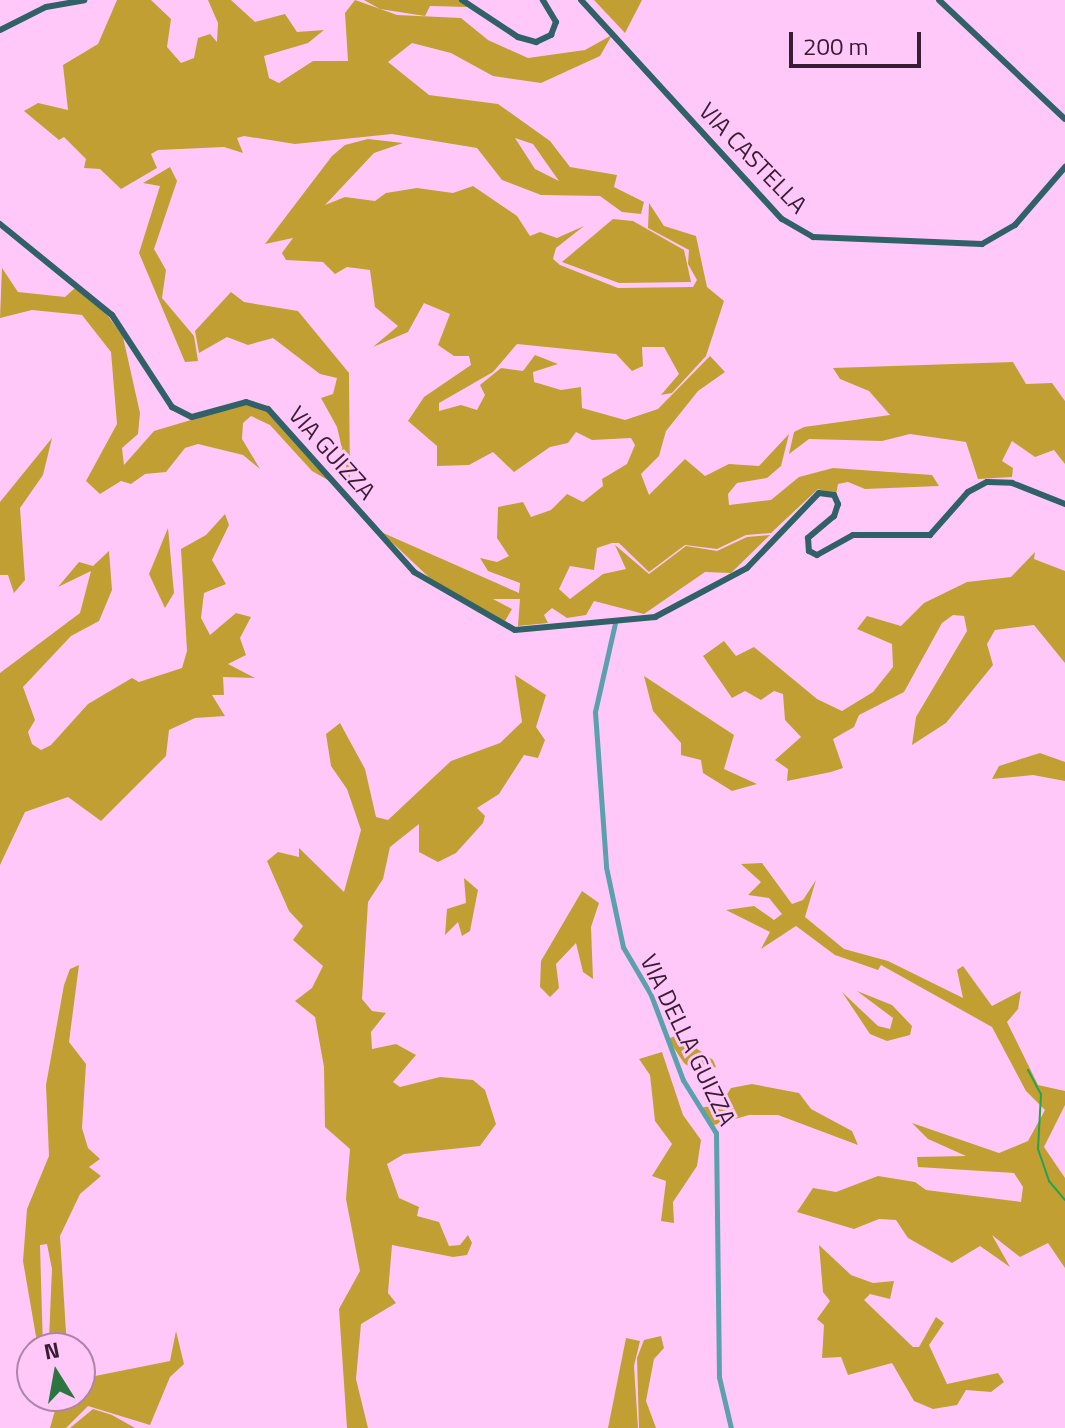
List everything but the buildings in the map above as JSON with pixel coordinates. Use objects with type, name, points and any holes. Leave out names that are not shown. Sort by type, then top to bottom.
[{"type":"main road","points":[[0,30],[46,7],[84,0]]},
{"type":"main road","points":[[462,0],[518,37],[536,42],[551,35],[556,22],[543,0]]},
{"type":"main road","name":"VIA CASTELLA","points":[[581,0],[782,219],[813,237],[982,244],[1015,225],[1063,170]]},
{"type":"main road","points":[[939,0],[1065,119]]},
{"type":"main road","name":"VIA GUIZZA","points":[[0,224],[112,315],[178,412],[201,417],[246,402],[276,415],[433,586],[515,630],[578,620],[615,623],[655,617],[737,575],[819,493],[834,495],[838,504],[831,519],[808,538],[809,551],[817,555],[853,535],[930,535],[968,492],[992,481],[1065,504]]},
{"type":"street","name":"VIA DELLA GUIZZA","points":[[615,623],[595,712],[606,867],[623,947],[651,995],[683,1080],[716,1133],[719,1377],[731,1428]]},
{"type":"shaded area","points":[[117,0],[151,0],[171,19],[167,47],[181,63],[194,58],[198,38],[210,34],[217,42],[218,23],[208,0],[231,0],[255,22],[285,14],[297,32],[324,30],[308,43],[264,56],[269,78],[279,83],[313,61],[348,61],[345,13],[355,0],[397,15],[461,18],[488,40],[528,58],[585,50],[612,35],[600,56],[541,83],[493,76],[451,53],[412,43],[388,62],[429,95],[498,104],[550,141],[570,167],[617,175],[614,187],[644,202],[641,214],[622,212],[600,196],[541,195],[502,180],[477,148],[392,134],[295,144],[244,136],[237,138],[243,153],[224,147],[158,150],[151,154],[157,168],[121,189],[100,169],[84,168],[86,159],[64,137],[59,140],[24,111],[38,103],[68,110],[63,65],[98,44]],"holes":[[[515,138],[533,144],[559,181],[535,169]]]},
{"type":"shaded area","points":[[364,0],[459,0],[469,7],[430,6],[425,16],[380,9]]},
{"type":"shaded area","points":[[594,0],[642,0],[625,33]]},
{"type":"shaded area","points":[[368,139],[403,143],[374,153],[325,205],[345,197],[375,201],[386,193],[417,188],[453,193],[473,186],[517,216],[530,236],[540,232],[557,238],[584,226],[556,248],[553,259],[560,265],[618,288],[693,287],[697,280],[688,264],[689,250],[648,228],[649,203],[664,226],[696,236],[707,287],[724,301],[706,356],[672,393],[661,395],[679,374],[664,347],[642,347],[643,366],[632,371],[616,354],[517,344],[493,372],[439,403],[439,411],[461,405],[477,410],[485,395],[480,385],[501,368],[523,371],[535,355],[558,364],[533,372],[534,382],[561,390],[581,387],[582,408],[625,420],[658,409],[710,356],[725,372],[698,391],[666,431],[659,456],[641,474],[649,495],[685,459],[705,476],[729,464],[759,466],[789,434],[781,466],[767,478],[737,483],[728,494],[729,505],[771,500],[799,477],[833,468],[932,475],[939,486],[865,489],[848,482],[838,484],[836,495],[818,489],[771,533],[746,535],[717,549],[685,545],[649,572],[619,543],[612,543],[597,548],[594,570],[570,566],[559,589],[570,599],[603,574],[626,569],[615,545],[649,574],[686,546],[717,551],[747,537],[770,535],[731,573],[705,572],[644,614],[594,601],[586,615],[567,618],[552,608],[544,615],[548,623],[518,626],[520,599],[493,599],[512,609],[505,621],[434,582],[381,532],[519,593],[520,583],[488,571],[480,558],[497,562],[509,556],[497,538],[498,507],[523,502],[531,517],[551,510],[567,494],[583,502],[603,486],[602,479],[627,464],[635,445],[631,438],[592,440],[576,432],[568,443],[550,447],[514,472],[493,452],[469,465],[437,466],[437,446],[408,421],[424,397],[471,365],[469,356],[454,356],[438,345],[450,314],[424,303],[408,332],[373,347],[398,326],[375,307],[370,270],[347,267],[335,274],[323,262],[286,260],[282,253],[293,238],[265,244],[332,156],[345,145]]},
{"type":"shaded area","points":[[170,167],[177,181],[154,249],[166,270],[162,298],[194,336],[198,361],[185,362],[139,253],[160,186],[143,183]]},
{"type":"shaded area","points":[[613,219],[633,221],[684,250],[691,282],[619,283],[562,262]]},
{"type":"shaded area","points":[[2,268],[18,292],[65,297],[75,288],[101,306],[123,337],[140,413],[138,434],[122,448],[124,465],[154,431],[248,403],[265,410],[333,483],[312,471],[270,425],[251,416],[243,423],[242,439],[260,469],[243,455],[198,444],[185,448],[166,472],[145,474],[131,484],[121,481],[100,494],[86,481],[117,424],[111,352],[82,315],[32,310],[0,318]]},
{"type":"shaded area","points":[[231,292],[244,302],[298,311],[349,373],[350,483],[337,427],[321,398],[333,394],[337,378],[320,374],[273,338],[248,345],[227,337],[199,353],[195,331]]},
{"type":"shaded area","points":[[1013,362],[1026,384],[1052,383],[1065,401],[1065,464],[1054,450],[1035,457],[1012,441],[1002,461],[1013,468],[1012,477],[978,479],[966,442],[910,434],[882,441],[809,439],[789,454],[794,432],[804,427],[890,415],[869,391],[840,379],[833,368]]},
{"type":"shaded area","points":[[52,438],[43,475],[20,508],[25,580],[14,593],[8,575],[0,575],[0,502]]},
{"type":"shaded area","points":[[225,514],[229,525],[212,560],[226,584],[204,593],[201,618],[210,635],[236,613],[251,617],[240,638],[246,655],[228,664],[255,678],[223,677],[224,695],[212,695],[225,716],[195,718],[169,730],[166,756],[101,821],[68,797],[25,812],[0,865],[0,673],[80,613],[91,571],[58,587],[79,562],[93,566],[109,551],[112,590],[99,621],[71,636],[23,687],[35,720],[28,732],[32,744],[41,750],[51,745],[88,704],[132,678],[139,682],[182,668],[187,651],[181,549],[206,535]]},
{"type":"shaded area","points":[[168,528],[174,593],[165,608],[149,574]]},
{"type":"shaded area","points":[[1035,552],[1034,559],[1065,571],[1065,663],[1034,625],[995,630],[987,644],[993,665],[946,723],[912,745],[916,717],[967,631],[964,616],[953,615],[942,623],[904,692],[859,715],[854,727],[833,739],[843,768],[831,772],[787,781],[788,769],[775,760],[801,737],[785,720],[783,694],[774,691],[761,700],[745,691],[732,698],[703,656],[724,641],[736,656],[754,647],[817,699],[842,711],[873,692],[893,667],[892,644],[857,629],[867,616],[901,626],[924,603],[967,582],[1011,577]]},
{"type":"shaded area","points":[[515,675],[546,695],[536,727],[545,740],[538,758],[524,755],[499,794],[477,808],[485,816],[483,823],[456,853],[438,862],[419,852],[419,824],[390,847],[383,879],[368,902],[362,999],[372,1011],[386,1013],[371,1032],[372,1049],[396,1044],[416,1055],[393,1082],[400,1087],[440,1077],[473,1080],[485,1090],[496,1124],[480,1146],[404,1154],[387,1164],[399,1198],[419,1207],[417,1216],[439,1222],[449,1246],[460,1245],[468,1235],[472,1243],[467,1255],[453,1257],[392,1245],[388,1293],[396,1303],[361,1324],[356,1379],[368,1428],[347,1428],[339,1309],[360,1271],[346,1199],[350,1149],[325,1127],[324,1067],[315,1017],[295,1001],[312,988],[323,966],[293,940],[303,926],[289,911],[267,861],[278,852],[299,857],[299,848],[344,892],[361,830],[347,789],[331,766],[326,734],[340,723],[365,769],[376,817],[388,820],[451,761],[500,743],[522,722]]},
{"type":"shaded area","points":[[644,676],[734,735],[724,769],[757,784],[732,791],[703,773],[701,760],[681,755],[681,743],[653,711]]},
{"type":"shaded area","points":[[1040,753],[1065,762],[1065,781],[1033,775],[992,779],[999,766]]},
{"type":"shaded area","points":[[762,863],[792,904],[803,900],[816,880],[805,917],[844,949],[888,961],[963,998],[957,970],[963,966],[992,1006],[1021,991],[1018,1009],[1007,1022],[1038,1085],[1065,1091],[1065,1105],[1044,1147],[1065,1178],[1065,1268],[1048,1243],[1020,1257],[992,1235],[1010,1267],[980,1246],[952,1263],[908,1238],[896,1220],[879,1219],[854,1229],[797,1212],[813,1188],[836,1192],[878,1176],[915,1182],[926,1190],[1021,1202],[1023,1187],[1014,1173],[918,1167],[917,1157],[966,1156],[928,1139],[912,1123],[999,1153],[1028,1141],[1045,1110],[1026,1091],[992,1027],[881,965],[878,970],[835,955],[796,926],[761,949],[770,932],[726,910],[754,906],[774,920],[782,914],[769,898],[748,895],[761,882],[741,864]]},
{"type":"shaded area","points":[[464,878],[478,890],[470,931],[462,936],[458,922],[445,935],[447,909],[466,903]]},
{"type":"shaded area","points":[[582,891],[599,903],[591,927],[593,979],[583,972],[576,943],[556,964],[559,988],[550,997],[540,987],[541,961]]},
{"type":"shaded area","points":[[79,965],[69,1042],[86,1064],[82,1128],[88,1148],[100,1159],[89,1167],[101,1176],[80,1194],[60,1236],[66,1332],[49,1332],[52,1269],[47,1244],[40,1245],[43,1332],[35,1332],[23,1261],[27,1209],[49,1156],[46,1085],[64,985],[70,969]]},
{"type":"shaded area","points":[[857,991],[892,1005],[912,1026],[910,1035],[887,1041],[870,1034],[842,992],[878,1026],[890,1029],[893,1018]]},
{"type":"shaded area","points":[[677,1035],[713,1060],[716,1067],[697,1072],[684,1063],[668,1039]]},
{"type":"shaded area","points":[[662,1052],[683,1115],[701,1140],[697,1166],[673,1202],[674,1223],[661,1221],[666,1181],[652,1176],[672,1144],[655,1121],[650,1075],[639,1059]]},
{"type":"shaded area","points":[[752,1084],[799,1093],[811,1109],[852,1131],[858,1145],[778,1115],[749,1115],[714,1125],[700,1108],[721,1104],[731,1088]]},
{"type":"shaded area","points":[[819,1245],[851,1275],[873,1283],[894,1281],[890,1299],[870,1294],[864,1300],[913,1347],[919,1347],[936,1317],[944,1323],[929,1345],[947,1384],[998,1373],[1004,1382],[991,1392],[966,1390],[957,1405],[933,1409],[914,1401],[892,1363],[848,1375],[841,1357],[822,1358],[824,1325],[817,1319],[830,1301],[823,1292]]},
{"type":"shaded area","points":[[176,1331],[184,1364],[170,1377],[150,1425],[96,1408],[96,1376],[170,1361]]},
{"type":"shaded area","points":[[661,1336],[664,1348],[654,1359],[646,1401],[656,1428],[639,1428],[637,1358],[644,1340]]},
{"type":"shaded area","points":[[626,1338],[640,1341],[634,1366],[638,1428],[608,1428]]},
{"type":"shaded area","points":[[96,1410],[135,1428],[70,1428]]},
{"type":"shaded area","points":[[54,1412],[82,1412],[66,1428],[50,1428]]},
{"type":"waterway","points":[[1028,1070],[1041,1094],[1038,1149],[1049,1181],[1065,1200]]}]
